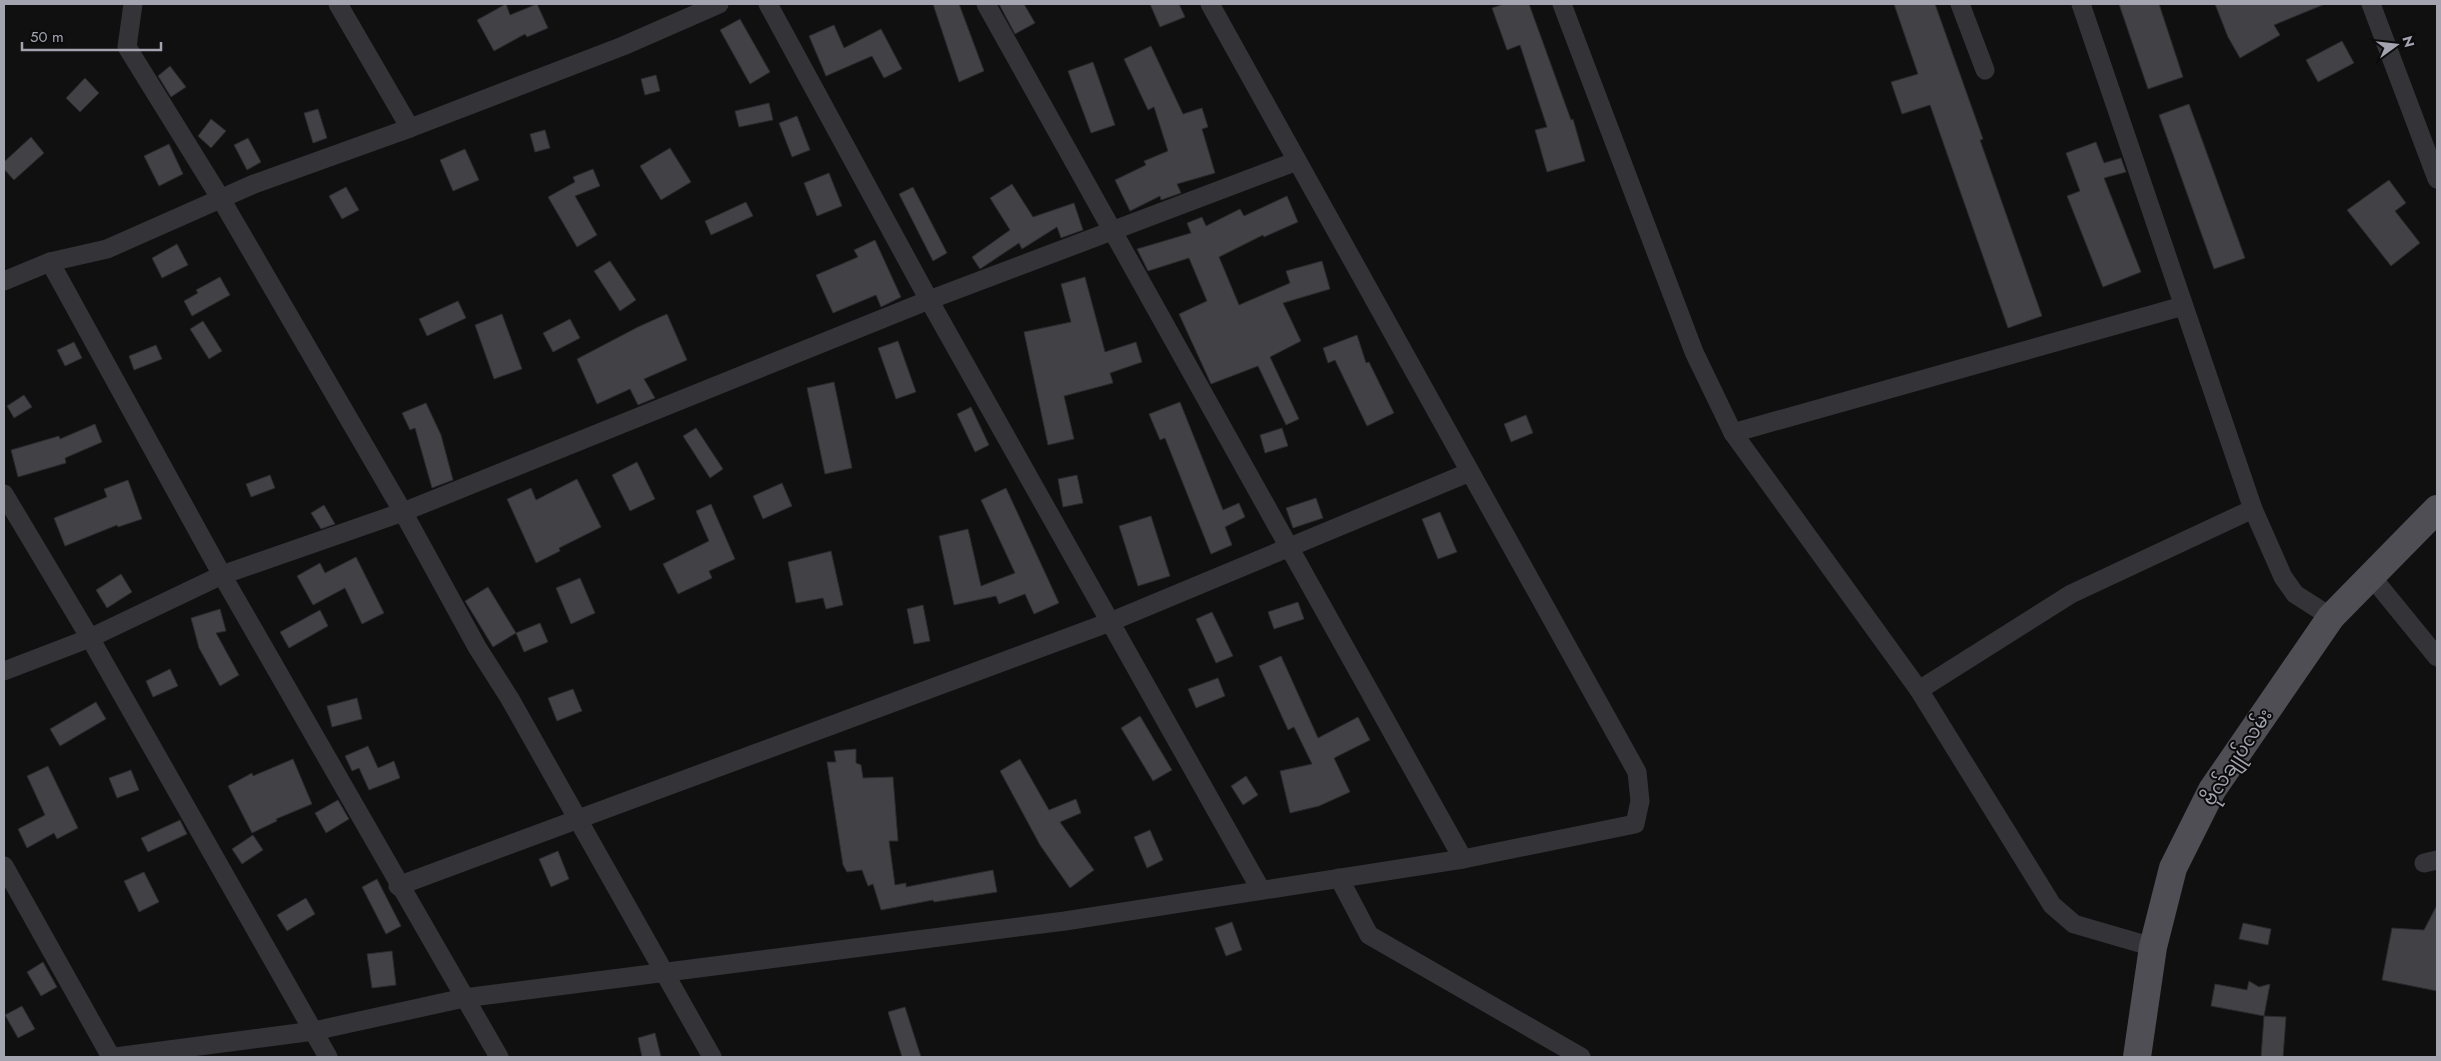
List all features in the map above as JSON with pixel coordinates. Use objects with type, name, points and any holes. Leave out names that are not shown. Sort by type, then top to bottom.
[{"type":"main road","name":"ဗိုလ်ချုပ်လမ်း","points":[[2137,1057],[2153,947],[2173,868],[2212,790],[2331,617],[2437,509]]},
{"type":"street","points":[[133,4],[127,47],[221,199],[403,512],[477,648],[510,699],[580,820],[662,972],[712,1057]]},
{"type":"street","points":[[338,4],[410,128]]},
{"type":"street","points":[[4,281],[50,262],[107,249],[254,184],[410,128],[623,46],[719,4]]},
{"type":"street","points":[[768,4],[929,300],[1261,890]]},
{"type":"street","points":[[986,4],[1463,859]]},
{"type":"street","points":[[4,866],[113,1057],[314,1031],[464,998],[1065,921],[1463,859],[1636,824],[1640,801],[1636,772],[1210,4]]},
{"type":"street","points":[[1562,4],[1694,352],[1733,433],[1919,690],[2052,905],[2074,924],[2153,947]]},
{"type":"street","points":[[1960,4],[1985,70]]},
{"type":"street","points":[[2081,4],[2253,509],[2287,583],[2296,594],[2331,617]]},
{"type":"street","points":[[2371,4],[2437,179]]},
{"type":"street","points":[[4,671],[90,638],[222,575],[403,512],[929,300],[1297,161]]},
{"type":"street","points":[[50,262],[222,575],[398,886],[499,1057]]},
{"type":"street","points":[[1733,433],[2183,306]]},
{"type":"street","points":[[398,886],[1110,622],[1470,472]]},
{"type":"street","points":[[4,494],[90,638],[328,1057]]},
{"type":"street","points":[[1919,690],[2070,594],[2253,509]]},
{"type":"street","points":[[2371,576],[2437,657]]},
{"type":"street","points":[[1339,878],[1369,935],[1581,1057]]},
{"type":"building","points":[[506,4],[510,15],[537,4],[548,28],[527,37],[525,34],[494,51],[477,20]]},
{"type":"building","points":[[933,4],[959,4],[984,71],[959,82]]},
{"type":"building","points":[[999,4],[1024,4],[1035,23],[1015,34]]},
{"type":"building","points":[[1150,4],[1179,4],[1185,17],[1160,27]]},
{"type":"building","points":[[1504,4],[1529,4],[1571,120],[1573,119],[1585,161],[1547,172],[1535,130],[1547,127],[1520,45],[1507,50],[1492,8]]},
{"type":"building","points":[[1894,4],[1935,4],[1983,139],[1980,140],[2042,316],[2008,328],[1930,105],[1902,114],[1891,82],[1918,74]]},
{"type":"building","points":[[2119,4],[2159,4],[2183,77],[2148,89]]},
{"type":"building","points":[[2215,4],[2325,4],[2274,25],[2280,35],[2240,58],[2228,37]]},
{"type":"building","points":[[740,19],[770,72],[750,84],[720,30]]},
{"type":"building","points":[[834,25],[844,48],[881,29],[902,69],[884,78],[872,56],[826,76],[809,36]]},
{"type":"building","points":[[2342,41],[2354,63],[2318,82],[2306,60]]},
{"type":"building","points":[[1151,46],[1183,114],[1202,108],[1208,127],[1202,129],[1215,173],[1177,184],[1181,193],[1161,200],[1160,196],[1130,211],[1115,180],[1146,165],[1144,161],[1168,151],[1154,107],[1148,110],[1124,59]]},
{"type":"building","points":[[1093,62],[1115,125],[1091,133],[1068,71]]},
{"type":"building","points":[[170,66],[186,87],[171,97],[158,76]]},
{"type":"building","points":[[656,75],[660,91],[645,95],[641,79]]},
{"type":"building","points":[[85,78],[99,93],[80,112],[66,98]]},
{"type":"building","points":[[769,103],[773,120],[739,127],[735,111]]},
{"type":"building","points":[[2189,104],[2245,258],[2214,269],[2159,115]]},
{"type":"building","points":[[318,109],[327,138],[313,143],[304,113]]},
{"type":"building","points":[[797,116],[810,150],[792,157],[779,123]]},
{"type":"building","points":[[211,119],[226,131],[211,148],[198,136]]},
{"type":"building","points":[[545,130],[550,148],[535,152],[530,134]]},
{"type":"building","points":[[31,137],[44,153],[14,180],[4,169],[4,162]]},
{"type":"building","points":[[248,138],[261,162],[247,170],[234,145]]},
{"type":"building","points":[[2096,142],[2104,163],[2121,158],[2126,172],[2104,178],[2141,272],[2103,287],[2067,196],[2080,191],[2066,153]]},
{"type":"building","points":[[169,144],[183,174],[159,186],[144,156]]},
{"type":"building","points":[[670,148],[691,182],[661,200],[640,166]]},
{"type":"building","points":[[465,149],[479,180],[453,191],[440,160]]},
{"type":"building","points":[[593,169],[600,186],[575,196],[597,235],[577,247],[548,197],[575,182],[573,177]]},
{"type":"building","points":[[829,173],[842,206],[817,216],[804,183]]},
{"type":"building","points":[[2389,180],[2406,203],[2395,211],[2420,243],[2391,266],[2347,210]]},
{"type":"building","points":[[1012,184],[1033,217],[1074,203],[1083,230],[1061,238],[1057,227],[1022,249],[1019,243],[980,269],[972,257],[1010,230],[990,198]]},
{"type":"building","points":[[346,187],[359,210],[342,219],[329,196]]},
{"type":"building","points":[[913,187],[947,253],[933,261],[899,194]]},
{"type":"building","points":[[1287,196],[1298,222],[1264,237],[1263,235],[1219,257],[1239,305],[1290,283],[1286,271],[1322,261],[1330,289],[1283,303],[1301,341],[1270,357],[1299,419],[1286,425],[1258,366],[1211,384],[1179,314],[1207,301],[1189,258],[1148,271],[1137,249],[1191,233],[1187,223],[1202,217],[1206,226],[1240,209],[1244,216]]},
{"type":"building","points":[[746,202],[753,216],[711,235],[705,221]]},
{"type":"building","points":[[875,240],[901,297],[881,307],[876,295],[833,313],[816,275],[858,257],[854,250]]},
{"type":"building","points":[[177,244],[188,265],[162,278],[152,258]]},
{"type":"building","points":[[610,261],[636,300],[620,311],[594,271]]},
{"type":"building","points":[[220,277],[230,295],[192,316],[184,301],[198,293],[196,290]]},
{"type":"building","points":[[1085,277],[1105,352],[1136,342],[1142,362],[1110,373],[1113,383],[1064,396],[1074,439],[1048,445],[1024,332],[1071,322],[1061,284]]},
{"type":"building","points":[[458,301],[466,318],[427,336],[419,319]]},
{"type":"building","points":[[502,314],[522,369],[494,379],[475,325]]},
{"type":"building","points":[[667,314],[687,360],[644,379],[655,398],[638,405],[630,389],[597,404],[577,359]]},
{"type":"building","points":[[570,319],[580,338],[553,352],[543,333]]},
{"type":"building","points":[[203,321],[222,351],[209,359],[190,329]]},
{"type":"building","points":[[1357,335],[1366,363],[1369,362],[1394,413],[1367,426],[1335,360],[1328,363],[1323,348]]},
{"type":"building","points":[[898,341],[916,392],[896,399],[878,348]]},
{"type":"building","points":[[74,342],[82,358],[65,366],[57,350]]},
{"type":"building","points":[[156,345],[162,359],[134,370],[129,356]]},
{"type":"building","points":[[834,382],[852,468],[825,474],[807,388]]},
{"type":"building","points":[[24,395],[32,407],[14,418],[7,406]]},
{"type":"building","points":[[1180,402],[1223,510],[1239,503],[1245,517],[1225,527],[1232,545],[1211,554],[1165,438],[1160,440],[1149,414]]},
{"type":"building","points":[[426,403],[441,435],[453,480],[432,488],[415,428],[410,430],[402,413]]},
{"type":"building","points":[[971,407],[989,445],[975,452],[957,414]]},
{"type":"building","points":[[1526,415],[1533,433],[1511,442],[1504,424]]},
{"type":"building","points":[[95,424],[102,442],[65,458],[66,463],[18,477],[11,450],[59,436],[60,439]]},
{"type":"building","points":[[696,428],[723,469],[710,478],[683,436]]},
{"type":"building","points":[[1282,428],[1288,446],[1265,453],[1260,435]]},
{"type":"building","points":[[637,462],[655,499],[630,511],[612,475]]},
{"type":"building","points":[[270,475],[275,488],[251,497],[246,484]]},
{"type":"building","points":[[1077,475],[1083,503],[1063,507],[1058,479]]},
{"type":"building","points":[[577,479],[601,527],[559,548],[560,551],[536,563],[507,499],[531,488],[536,500]]},
{"type":"building","points":[[128,480],[142,519],[118,527],[117,525],[65,546],[54,518],[107,497],[104,489]]},
{"type":"building","points":[[782,483],[792,506],[763,519],[753,496]]},
{"type":"building","points":[[1006,488],[1059,603],[1034,614],[1025,594],[999,604],[996,596],[954,605],[939,536],[968,529],[981,586],[1015,573],[981,500]]},
{"type":"building","points":[[1316,498],[1323,518],[1293,528],[1286,508]]},
{"type":"building","points":[[711,504],[735,559],[709,571],[712,578],[678,594],[663,564],[709,541],[696,511]]},
{"type":"building","points":[[324,505],[335,524],[321,529],[311,513]]},
{"type":"building","points":[[1440,512],[1457,552],[1438,559],[1422,519]]},
{"type":"building","points":[[1151,516],[1170,576],[1138,586],[1119,526]]},
{"type":"building","points":[[831,551],[843,605],[826,609],[823,598],[796,603],[788,562]]},
{"type":"building","points":[[356,557],[384,613],[362,624],[345,588],[313,605],[297,576],[320,563],[325,573]]},
{"type":"building","points":[[121,574],[132,592],[107,608],[96,590]]},
{"type":"building","points":[[580,578],[595,613],[571,624],[556,588]]},
{"type":"building","points":[[488,587],[516,633],[493,647],[465,601]]},
{"type":"building","points":[[1298,602],[1304,619],[1274,629],[1268,612]]},
{"type":"building","points":[[923,605],[930,641],[914,644],[907,609]]},
{"type":"building","points":[[220,609],[226,631],[216,633],[239,675],[220,686],[199,648],[191,618]]},
{"type":"building","points":[[320,610],[328,626],[289,648],[280,632]]},
{"type":"building","points":[[1212,612],[1233,656],[1216,663],[1196,619]]},
{"type":"building","points":[[540,623],[548,642],[524,652],[516,633]]},
{"type":"building","points":[[1281,656],[1318,738],[1358,717],[1370,740],[1334,758],[1350,792],[1319,806],[1290,813],[1280,771],[1312,764],[1294,727],[1288,730],[1259,666]]},
{"type":"building","points":[[170,669],[178,686],[153,697],[146,681]]},
{"type":"building","points":[[1218,678],[1225,696],[1196,708],[1188,689]]},
{"type":"building","points":[[573,689],[582,711],[557,721],[548,698]]},
{"type":"building","points":[[357,698],[362,719],[332,727],[327,706]]},
{"type":"building","points":[[96,702],[106,719],[60,746],[50,729]]},
{"type":"building","points":[[1140,716],[1172,770],[1153,781],[1121,728]]},
{"type":"building","points":[[368,746],[378,768],[394,761],[400,778],[369,790],[359,768],[352,771],[345,756]]},
{"type":"building","points":[[856,749],[856,763],[861,765],[863,778],[893,777],[898,841],[889,841],[895,885],[906,883],[906,887],[993,870],[997,892],[934,902],[933,900],[881,910],[873,884],[868,886],[862,870],[847,872],[843,865],[827,762],[836,762],[834,751]]},
{"type":"building","points":[[293,759],[312,804],[276,819],[277,821],[252,833],[228,786],[252,773],[253,776]]},
{"type":"building","points":[[1020,759],[1049,810],[1076,799],[1081,813],[1060,822],[1094,870],[1070,888],[1040,845],[1000,771]]},
{"type":"building","points":[[48,766],[78,828],[57,839],[54,833],[27,848],[18,829],[45,815],[27,776]]},
{"type":"building","points":[[131,770],[139,790],[117,798],[109,778]]},
{"type":"building","points":[[1246,776],[1258,795],[1243,805],[1231,786]]},
{"type":"building","points":[[338,800],[349,819],[326,833],[315,813]]},
{"type":"building","points":[[180,820],[187,834],[148,852],[141,838]]},
{"type":"building","points":[[1150,830],[1163,860],[1147,868],[1134,837]]},
{"type":"building","points":[[253,835],[263,850],[242,864],[232,849]]},
{"type":"building","points":[[558,851],[569,879],[551,887],[539,859]]},
{"type":"building","points":[[144,872],[159,902],[139,912],[124,881]]},
{"type":"building","points":[[377,879],[401,926],[386,934],[362,887]]},
{"type":"building","points":[[306,898],[315,914],[287,931],[277,915]]},
{"type":"building","points":[[2437,905],[2437,991],[2382,980],[2392,928],[2424,930]]},
{"type":"building","points":[[1232,922],[1242,950],[1226,956],[1215,928]]},
{"type":"building","points":[[2243,923],[2271,929],[2268,945],[2239,939]]},
{"type":"building","points":[[392,951],[396,985],[372,988],[367,954]]},
{"type":"building","points":[[43,962],[57,987],[41,996],[27,972]]},
{"type":"building","points":[[2249,981],[2259,987],[2270,984],[2264,1016],[2211,1006],[2215,984],[2247,990]]},
{"type":"building","points":[[22,1006],[35,1029],[18,1038],[5,1015]]},
{"type":"building","points":[[905,1007],[921,1057],[902,1057],[888,1012]]},
{"type":"building","points":[[2264,1016],[2286,1017],[2283,1057],[2261,1057]]},
{"type":"building","points":[[655,1033],[661,1057],[642,1057],[638,1038]]}]
